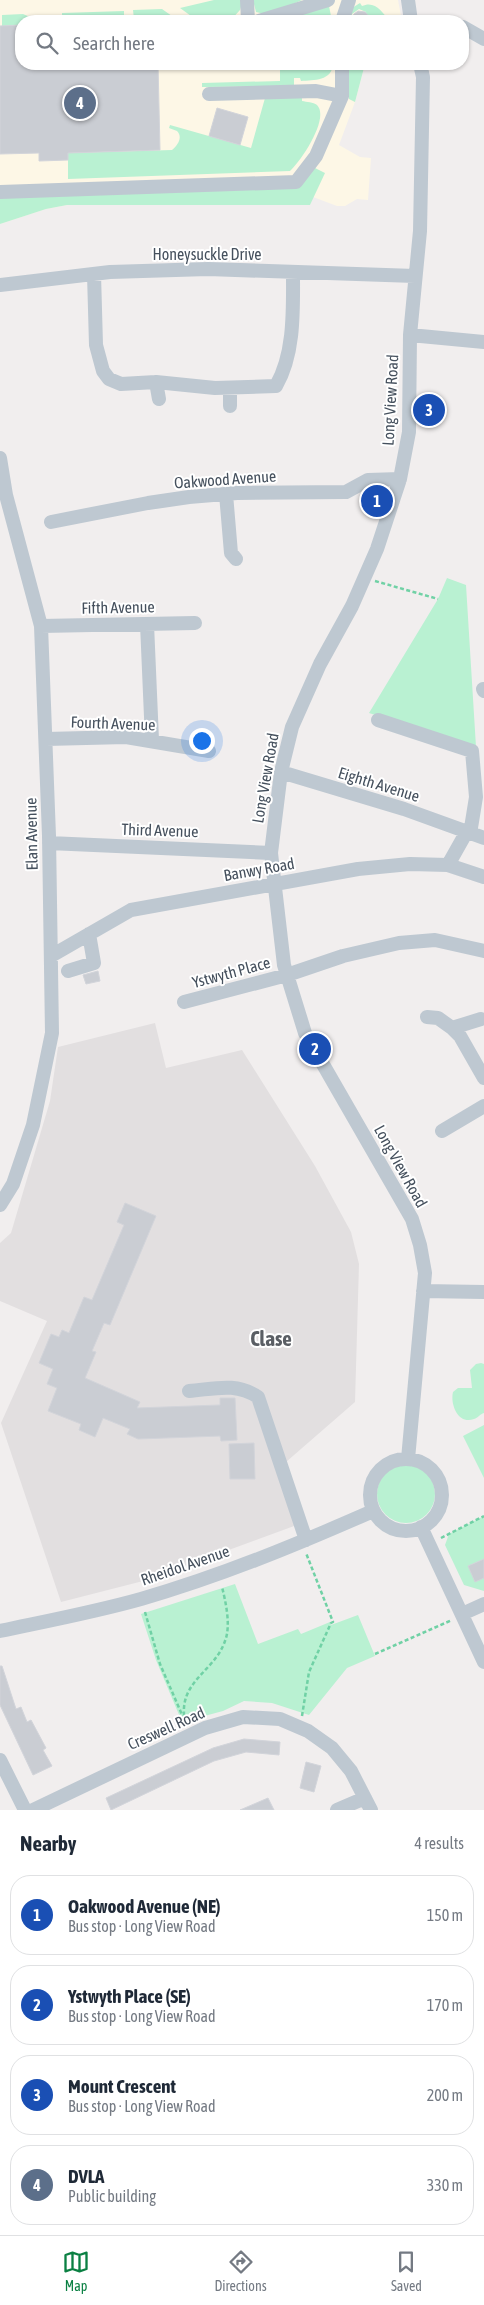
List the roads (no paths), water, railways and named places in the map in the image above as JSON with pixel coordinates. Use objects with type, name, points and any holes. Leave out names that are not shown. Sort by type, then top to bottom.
[{"type":"street","points":[[247,0],[248,15]]},
{"type":"street","points":[[279,15],[328,0]]},
{"type":"street","points":[[344,15],[349,0]]},
{"type":"street","points":[[408,0],[410,15]]},
{"type":"street","points":[[469,30],[484,39]]},
{"type":"street","points":[[0,192],[296,182],[316,156],[342,96],[342,70]]},
{"type":"street","name":"Long View Road","points":[[408,1459],[425,1273],[420,1244],[412,1219],[305,1033],[287,975],[271,853],[281,772],[292,727],[320,664],[378,549],[400,479],[409,432],[410,335],[420,231],[423,77],[421,70]]},
{"type":"street","points":[[209,94],[316,91],[342,96]]},
{"type":"street","name":"Honeysuckle Drive","points":[[0,285],[94,274],[208,269],[416,276]]},
{"type":"street","points":[[94,274],[96,345],[103,371],[109,379],[121,384],[156,382],[230,388],[276,386],[282,375],[286,362],[293,312],[293,272]]},
{"type":"street","points":[[410,335],[484,342]]},
{"type":"street","points":[[156,382],[158,399]]},
{"type":"street","points":[[230,388],[230,406]]},
{"type":"street","name":"Elan Avenue","points":[[0,458],[20,552],[41,626],[49,843],[52,1033],[33,1125],[13,1184],[0,1205]]},
{"type":"street","name":"Oakwood Avenue","points":[[51,522],[148,503],[226,494],[346,492],[368,480],[400,479]]},
{"type":"street","points":[[226,494],[231,553],[236,559]]},
{"type":"street","name":"Fifth Avenue","points":[[41,626],[195,623]]},
{"type":"street","points":[[147,624],[152,740]]},
{"type":"street","points":[[378,720],[472,751],[476,797],[468,834],[448,865]]},
{"type":"street","name":"Fourth Avenue","points":[[46,739],[126,737],[209,751]]},
{"type":"street","name":"Eighth Avenue","points":[[281,772],[404,809],[468,834],[484,838]]},
{"type":"street","name":"Third Avenue","points":[[49,843],[271,853]]},
{"type":"street","name":"Banwy Road","points":[[51,956],[131,910],[274,884],[358,869],[410,864],[448,865],[484,878]]},
{"type":"street","points":[[68,971],[94,963],[89,934]]},
{"type":"street","name":"Ystwyth Place","points":[[184,1002],[287,975],[343,956],[399,943],[435,940],[484,951]]},
{"type":"street","points":[[427,1017],[438,1018],[460,1036],[484,1078]]},
{"type":"street","points":[[452,1028],[481,1019]]},
{"type":"street","points":[[442,1131],[484,1106]]},
{"type":"street","points":[[423,1291],[484,1292]]},
{"type":"street","points":[[189,1392],[231,1387],[245,1389],[258,1397],[304,1541]]},
{"type":"street","points":[[408,1459],[424,1463],[440,1482],[442,1494],[438,1510],[432,1519],[421,1527],[412,1530],[398,1530],[384,1523],[374,1511],[370,1500],[370,1488],[377,1473],[390,1462],[408,1459]]},
{"type":"street","name":"Rheidol Avenue","points":[[0,1631],[141,1599],[217,1574],[304,1541],[374,1511]]},
{"type":"street","points":[[421,1527],[484,1662]]},
{"type":"street","points":[[462,1614],[484,1604]]},
{"type":"street","name":"Creswell Road","points":[[33,1810],[204,1728],[243,1717],[280,1719],[308,1731],[332,1748],[351,1771],[368,1804]]},
{"type":"street","points":[[0,1760],[25,1810]]},
{"type":"street","points":[[337,1810],[368,1804]]},
{"type":"place","name":"DVLA","points":[[80,103]]},
{"type":"place","name":"Mount Crescent","points":[[429,410]]},
{"type":"place","name":"Oakwood Avenue (NE)","points":[[377,501]]},
{"type":"place","name":"Ystwyth Place (SE)","points":[[315,1049]]},
{"type":"district","name":"Clase","points":[[271,1339]]}]
